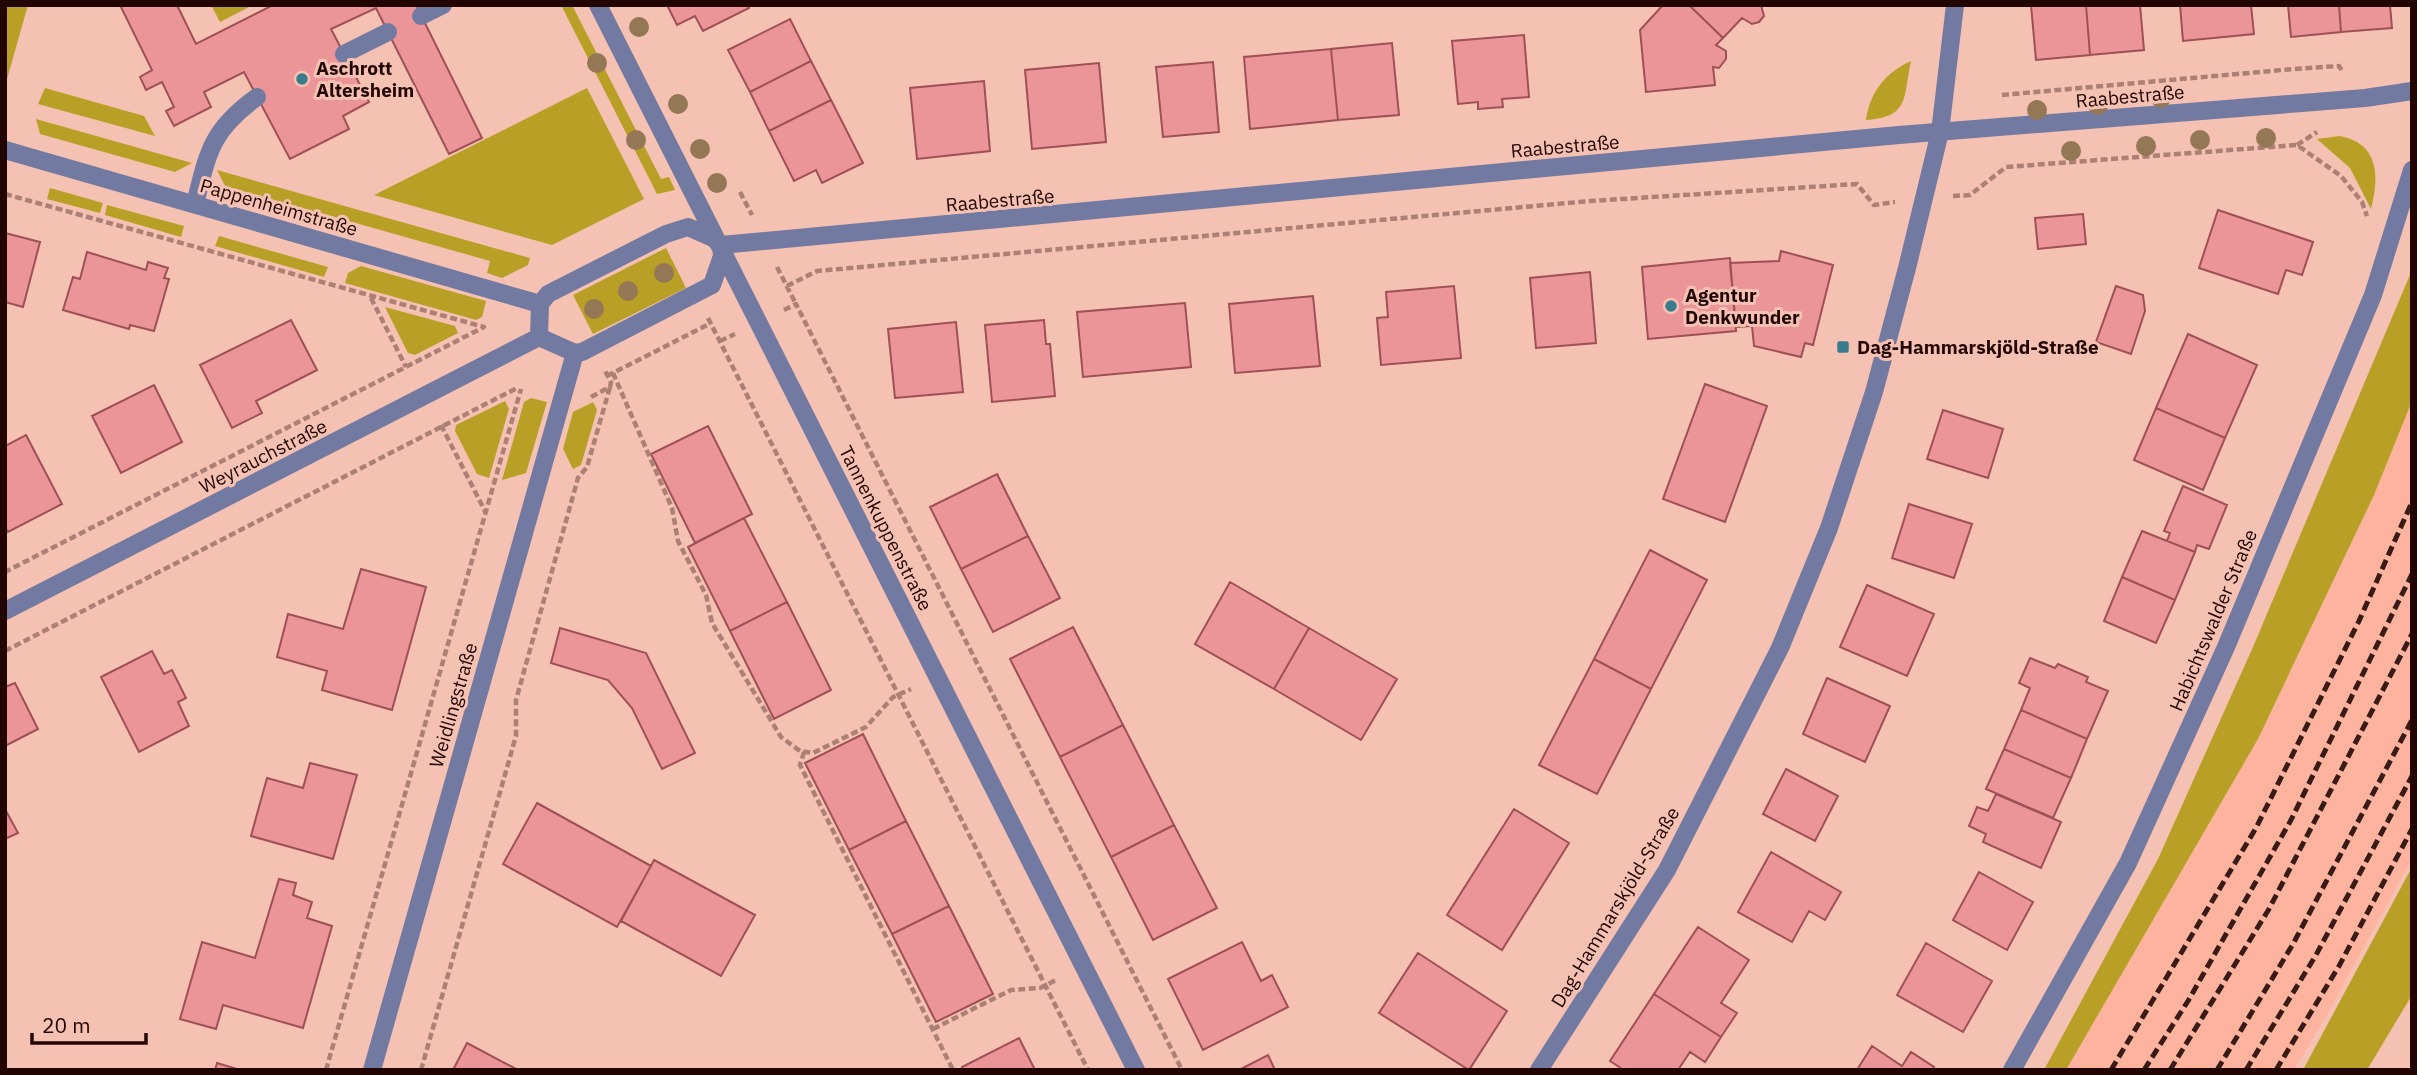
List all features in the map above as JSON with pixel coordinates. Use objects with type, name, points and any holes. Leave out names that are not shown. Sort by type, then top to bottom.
[{"type":"street","points":[[421,16],[443,5]]},
{"type":"street","name":"Tannenkuppenstraße","points":[[598,5],[1136,1070]]},
{"type":"street","name":"Dag-Hammarskjöld-Straße","points":[[1539,1070],[1667,870],[1780,648],[1829,528],[1874,392],[1940,132],[1955,5]]},
{"type":"street","points":[[344,54],[388,32]]},
{"type":"street","name":"Raabestraße","points":[[721,245],[1940,132],[2365,98],[2412,91]]},
{"type":"street","points":[[195,204],[214,140],[223,125],[257,97]]},
{"type":"street","name":"Pappenheimstraße","points":[[5,150],[540,304]]},
{"type":"street","name":"Habichtswalder Straße","points":[[2012,1070],[2128,863],[2231,635],[2373,295],[2412,170]]},
{"type":"street","points":[[688,227],[713,238],[721,245],[722,256],[712,285],[697,295],[575,353],[540,337],[540,304],[548,293],[666,234],[688,227]]},
{"type":"street","name":"Weyrauchstraße","points":[[5,611],[540,337]]},
{"type":"street","name":"Weidlingstraße","points":[[372,1070],[575,353]]},
{"type":"path","points":[[787,286],[817,271],[1590,201],[1857,184],[1874,205],[1923,197],[1970,195],[2006,167],[2297,145],[2341,176],[2362,202],[2384,260]]},
{"type":"path","points":[[5,194],[484,327],[5,572]]},
{"type":"path","points":[[697,295],[1088,1070]]},
{"type":"path","points":[[371,297],[486,513]]},
{"type":"path","points":[[720,341],[796,304],[1182,1070]]},
{"type":"path","points":[[607,376],[711,323]]},
{"type":"path","points":[[613,373],[671,500],[678,541],[706,590],[712,623],[770,724],[781,737],[804,752],[813,753],[866,727],[899,694]]},
{"type":"path","points":[[421,1070],[516,736],[516,700],[523,674],[578,478],[587,467],[610,387]]},
{"type":"path","points":[[5,651],[519,389],[327,1070]]},
{"type":"path","points":[[746,678],[752,675]]},
{"type":"path","points":[[804,752],[800,765],[868,893],[953,1070]]},
{"type":"path","points":[[933,1029],[1011,990],[1046,985]]},
{"type":"shaded area","points":[[5,5],[28,5],[5,86]]},
{"type":"shaded area","points":[[211,5],[253,5],[220,22]]},
{"type":"shaded area","points":[[561,5],[572,5],[661,179],[669,177],[675,190],[657,194]]},
{"type":"shaded area","points":[[1911,61],[1905,95],[1897,110],[1890,115],[1866,120],[1871,101],[1881,84],[1894,71]]},
{"type":"shaded area","points":[[45,88],[144,116],[155,136],[38,104]]},
{"type":"shaded area","points":[[587,88],[644,199],[552,245],[374,195]]},
{"type":"shaded area","points":[[36,119],[192,163],[175,172],[40,134]]},
{"type":"shaded area","points":[[2340,136],[2363,146],[2374,164],[2375,185],[2371,209],[2350,168],[2317,139]]},
{"type":"shaded area","points":[[217,170],[530,258],[528,265],[502,278],[487,273],[490,261],[225,186]]},
{"type":"shaded area","points":[[50,188],[103,203],[100,213],[47,199]]},
{"type":"shaded area","points":[[107,205],[184,226],[181,237],[105,215]]},
{"type":"shaded area","points":[[219,236],[328,267],[324,277],[215,246]]},
{"type":"shaded area","points":[[666,248],[686,288],[593,334],[573,295]]},
{"type":"shaded area","points":[[361,266],[486,301],[482,317],[476,320],[345,283],[348,273]]},
{"type":"shaded area","points":[[2412,270],[2412,401],[2374,495],[2258,739],[2066,1070],[2044,1070],[2158,859],[2253,647]]},
{"type":"shaded area","points":[[385,307],[455,326],[458,333],[415,355],[408,353]]},
{"type":"shaded area","points":[[531,398],[547,402],[526,473],[502,480],[524,402]]},
{"type":"shaded area","points":[[505,401],[509,409],[489,478],[477,474],[455,431],[456,425]]},
{"type":"shaded area","points":[[2412,401],[2412,858],[2294,1070],[2066,1070],[2258,739],[2374,495]]},
{"type":"shaded area","points":[[593,402],[597,410],[581,465],[573,469],[563,449],[573,412]]},
{"type":"shaded area","points":[[2412,867],[2412,995],[2367,1070],[2303,1070]]},
{"type":"building","name":"Aschrott Altersheim","points":[[120,5],[177,5],[196,44],[273,5],[416,5],[482,138],[449,154],[376,8],[331,29],[369,102],[343,116],[349,129],[290,159],[244,72],[204,92],[211,107],[174,126],[166,111],[174,107],[162,82],[146,90],[140,77],[152,70]]},
{"type":"building","points":[[667,5],[748,5],[749,8],[703,31],[695,16],[677,25]]},
{"type":"building","points":[[1663,5],[1689,5],[1723,38],[1716,45],[1726,51],[1726,59],[1719,68],[1713,67],[1715,85],[1646,92],[1640,30]]},
{"type":"building","points":[[1689,5],[1761,5],[1764,16],[1759,22],[1752,24],[1742,18],[1723,38]]},
{"type":"building","points":[[2031,5],[2086,5],[2090,55],[2036,60]]},
{"type":"building","points":[[2086,5],[2140,5],[2144,50],[2090,55]]},
{"type":"building","points":[[2180,5],[2251,5],[2254,34],[2183,41]]},
{"type":"building","points":[[2288,5],[2339,5],[2341,32],[2291,37]]},
{"type":"building","points":[[2339,5],[2390,5],[2392,28],[2341,32]]},
{"type":"building","points":[[790,19],[811,61],[750,92],[728,50]]},
{"type":"building","points":[[1524,35],[1529,97],[1502,99],[1503,107],[1478,109],[1478,102],[1458,104],[1452,41]]},
{"type":"building","points":[[1392,43],[1399,115],[1338,120],[1331,49]]},
{"type":"building","points":[[1331,49],[1338,120],[1250,129],[1244,57]]},
{"type":"building","points":[[811,61],[831,100],[769,131],[750,92]]},
{"type":"building","points":[[1213,62],[1219,132],[1163,137],[1156,67]]},
{"type":"building","points":[[1099,63],[1106,142],[1032,149],[1025,70]]},
{"type":"building","points":[[984,81],[990,151],[917,159],[910,88]]},
{"type":"building","points":[[831,100],[863,163],[822,183],[816,170],[794,181],[769,131]]},
{"type":"building","points":[[2218,210],[2313,242],[2302,275],[2286,270],[2278,294],[2199,268]]},
{"type":"building","points":[[2083,214],[2086,244],[2038,249],[2035,218]]},
{"type":"building","points":[[5,233],[40,242],[23,307],[5,302]]},
{"type":"building","points":[[1781,251],[1833,265],[1813,345],[1805,343],[1801,357],[1754,346],[1752,326],[1736,327],[1730,263],[1779,261]]},
{"type":"building","points":[[87,252],[146,270],[148,262],[168,268],[164,278],[169,279],[154,331],[130,325],[129,329],[63,310],[73,277],[80,279]]},
{"type":"building","points":[[1730,258],[1736,331],[1648,339],[1642,267]]},
{"type":"building","points":[[1590,272],[1596,343],[1536,348],[1530,278]]},
{"type":"building","points":[[1454,286],[1461,358],[1381,365],[1377,318],[1388,317],[1386,292]]},
{"type":"building","points":[[2116,286],[2143,295],[2145,311],[2131,354],[2096,342]]},
{"type":"building","points":[[1313,296],[1320,366],[1235,373],[1229,304]]},
{"type":"building","points":[[1185,303],[1191,367],[1083,377],[1077,312]]},
{"type":"building","points":[[291,320],[317,370],[256,401],[262,413],[232,428],[200,365]]},
{"type":"building","points":[[1044,320],[1046,344],[1050,344],[1055,396],[992,402],[985,325]]},
{"type":"building","points":[[956,322],[963,392],[895,398],[888,329]]},
{"type":"building","points":[[2188,334],[2257,365],[2225,438],[2156,408]]},
{"type":"building","points":[[1705,384],[1767,406],[1725,522],[1663,499]]},
{"type":"building","points":[[154,385],[182,442],[121,473],[92,416]]},
{"type":"building","points":[[2156,408],[2225,438],[2203,490],[2134,460]]},
{"type":"building","points":[[1943,410],[2003,429],[1988,478],[1927,459]]},
{"type":"building","points":[[708,426],[752,514],[695,543],[651,454]]},
{"type":"building","points":[[26,435],[62,504],[8,532],[5,527],[5,446]]},
{"type":"building","points":[[997,474],[1028,536],[961,569],[930,507]]},
{"type":"building","points":[[2183,486],[2227,505],[2209,549],[2197,545],[2195,552],[2167,541],[2170,533],[2164,531]]},
{"type":"building","points":[[1909,504],[1972,524],[1954,578],[1892,558]]},
{"type":"building","points":[[744,518],[787,602],[730,631],[688,547]]},
{"type":"building","points":[[2142,531],[2195,552],[2175,600],[2122,577]]},
{"type":"building","points":[[1028,536],[1060,598],[993,632],[961,569]]},
{"type":"building","points":[[1650,550],[1707,580],[1651,689],[1594,659]]},
{"type":"building","points":[[361,569],[426,587],[392,710],[322,690],[327,671],[277,657],[288,614],[343,629]]},
{"type":"building","points":[[2122,577],[2175,600],[2156,643],[2104,621]]},
{"type":"building","points":[[1230,582],[1309,628],[1274,689],[1195,644]]},
{"type":"building","points":[[1867,585],[1934,614],[1907,676],[1840,647]]},
{"type":"building","points":[[787,602],[831,690],[774,719],[730,631]]},
{"type":"building","points":[[1073,627],[1123,725],[1060,757],[1010,659]]},
{"type":"building","points":[[560,628],[646,653],[695,753],[662,769],[632,708],[608,680],[551,663]]},
{"type":"building","points":[[1309,628],[1397,679],[1361,740],[1274,689]]},
{"type":"building","points":[[152,651],[164,674],[172,670],[186,698],[178,702],[189,726],[139,752],[101,677]]},
{"type":"building","points":[[2030,658],[2055,668],[2058,664],[2088,677],[2086,682],[2108,691],[2087,739],[2021,710],[2030,688],[2019,683]]},
{"type":"building","points":[[1594,659],[1651,689],[1597,794],[1539,765]]},
{"type":"building","points":[[1827,678],[1890,706],[1865,762],[1803,734]]},
{"type":"building","points":[[15,683],[38,729],[5,746],[5,687]]},
{"type":"building","points":[[2021,710],[2087,739],[2071,778],[2004,749]]},
{"type":"building","points":[[1123,725],[1174,825],[1111,857],[1060,757]]},
{"type":"building","points":[[863,734],[906,821],[849,850],[805,763]]},
{"type":"building","points":[[2004,749],[2071,778],[2053,818],[1986,789]]},
{"type":"building","points":[[310,763],[357,775],[333,859],[251,836],[267,778],[303,788]]},
{"type":"building","points":[[1786,769],[1838,796],[1815,841],[1763,814]]},
{"type":"building","points":[[1996,794],[2061,822],[2041,868],[1983,842],[1986,834],[1969,826],[1977,807],[1988,811]]},
{"type":"building","points":[[537,803],[651,866],[617,927],[503,864]]},
{"type":"building","points":[[5,809],[18,833],[5,839]]},
{"type":"building","points":[[1514,809],[1569,843],[1502,950],[1447,915]]},
{"type":"building","points":[[906,821],[949,906],[892,934],[849,850]]},
{"type":"building","points":[[1174,825],[1217,908],[1153,940],[1111,857]]},
{"type":"building","points":[[1771,852],[1841,892],[1825,920],[1809,911],[1792,942],[1738,912]]},
{"type":"building","points":[[654,860],[755,915],[721,976],[621,921]]},
{"type":"building","points":[[1979,872],[2033,902],[2007,950],[1953,920]]},
{"type":"building","points":[[279,879],[296,883],[293,895],[312,902],[307,918],[332,926],[303,1028],[223,1005],[216,1029],[180,1019],[202,942],[255,958]]},
{"type":"building","points":[[949,906],[993,994],[936,1022],[892,934]]},
{"type":"building","points":[[1698,927],[1749,960],[1721,1003],[1737,1013],[1721,1037],[1654,994]]},
{"type":"building","points":[[1242,942],[1261,981],[1272,975],[1288,1007],[1203,1050],[1168,979]]},
{"type":"building","points":[[1926,943],[1992,981],[1963,1032],[1897,995]]},
{"type":"building","points":[[1418,953],[1507,1011],[1469,1070],[1379,1013]]},
{"type":"building","points":[[1654,994],[1721,1037],[1705,1062],[1690,1052],[1678,1070],[1624,1070],[1610,1061]]},
{"type":"building","points":[[1019,1038],[1035,1070],[963,1070],[962,1067]]},
{"type":"building","points":[[467,1043],[518,1070],[453,1070]]},
{"type":"building","points":[[1872,1046],[1902,1066],[1911,1052],[1934,1067],[1933,1070],[1857,1070]]},
{"type":"building","points":[[1268,1055],[1275,1070],[1239,1070]]},
{"type":"building","points":[[217,1063],[240,1070],[215,1070]]},
{"type":"railway","points":[[2111,1070],[2256,828],[2359,621],[2412,502]]},
{"type":"railway","points":[[2144,1070],[2188,1001],[2291,820],[2412,574]]},
{"type":"railway","points":[[2170,1070],[2269,909],[2412,634]]},
{"type":"railway","points":[[2217,1070],[2293,944],[2412,720]]},
{"type":"railway","points":[[2246,1070],[2316,955],[2412,776]]},
{"type":"railway","points":[[2276,1070],[2339,966],[2412,829]]},
{"type":"place","name":"Aschrott Altersheim","points":[[302,79]]},
{"type":"place","name":"Agentur Denkwunder","points":[[1671,306]]},
{"type":"place","name":"Dag-Hammarskjöld-Straße","points":[[1843,347]]}]
